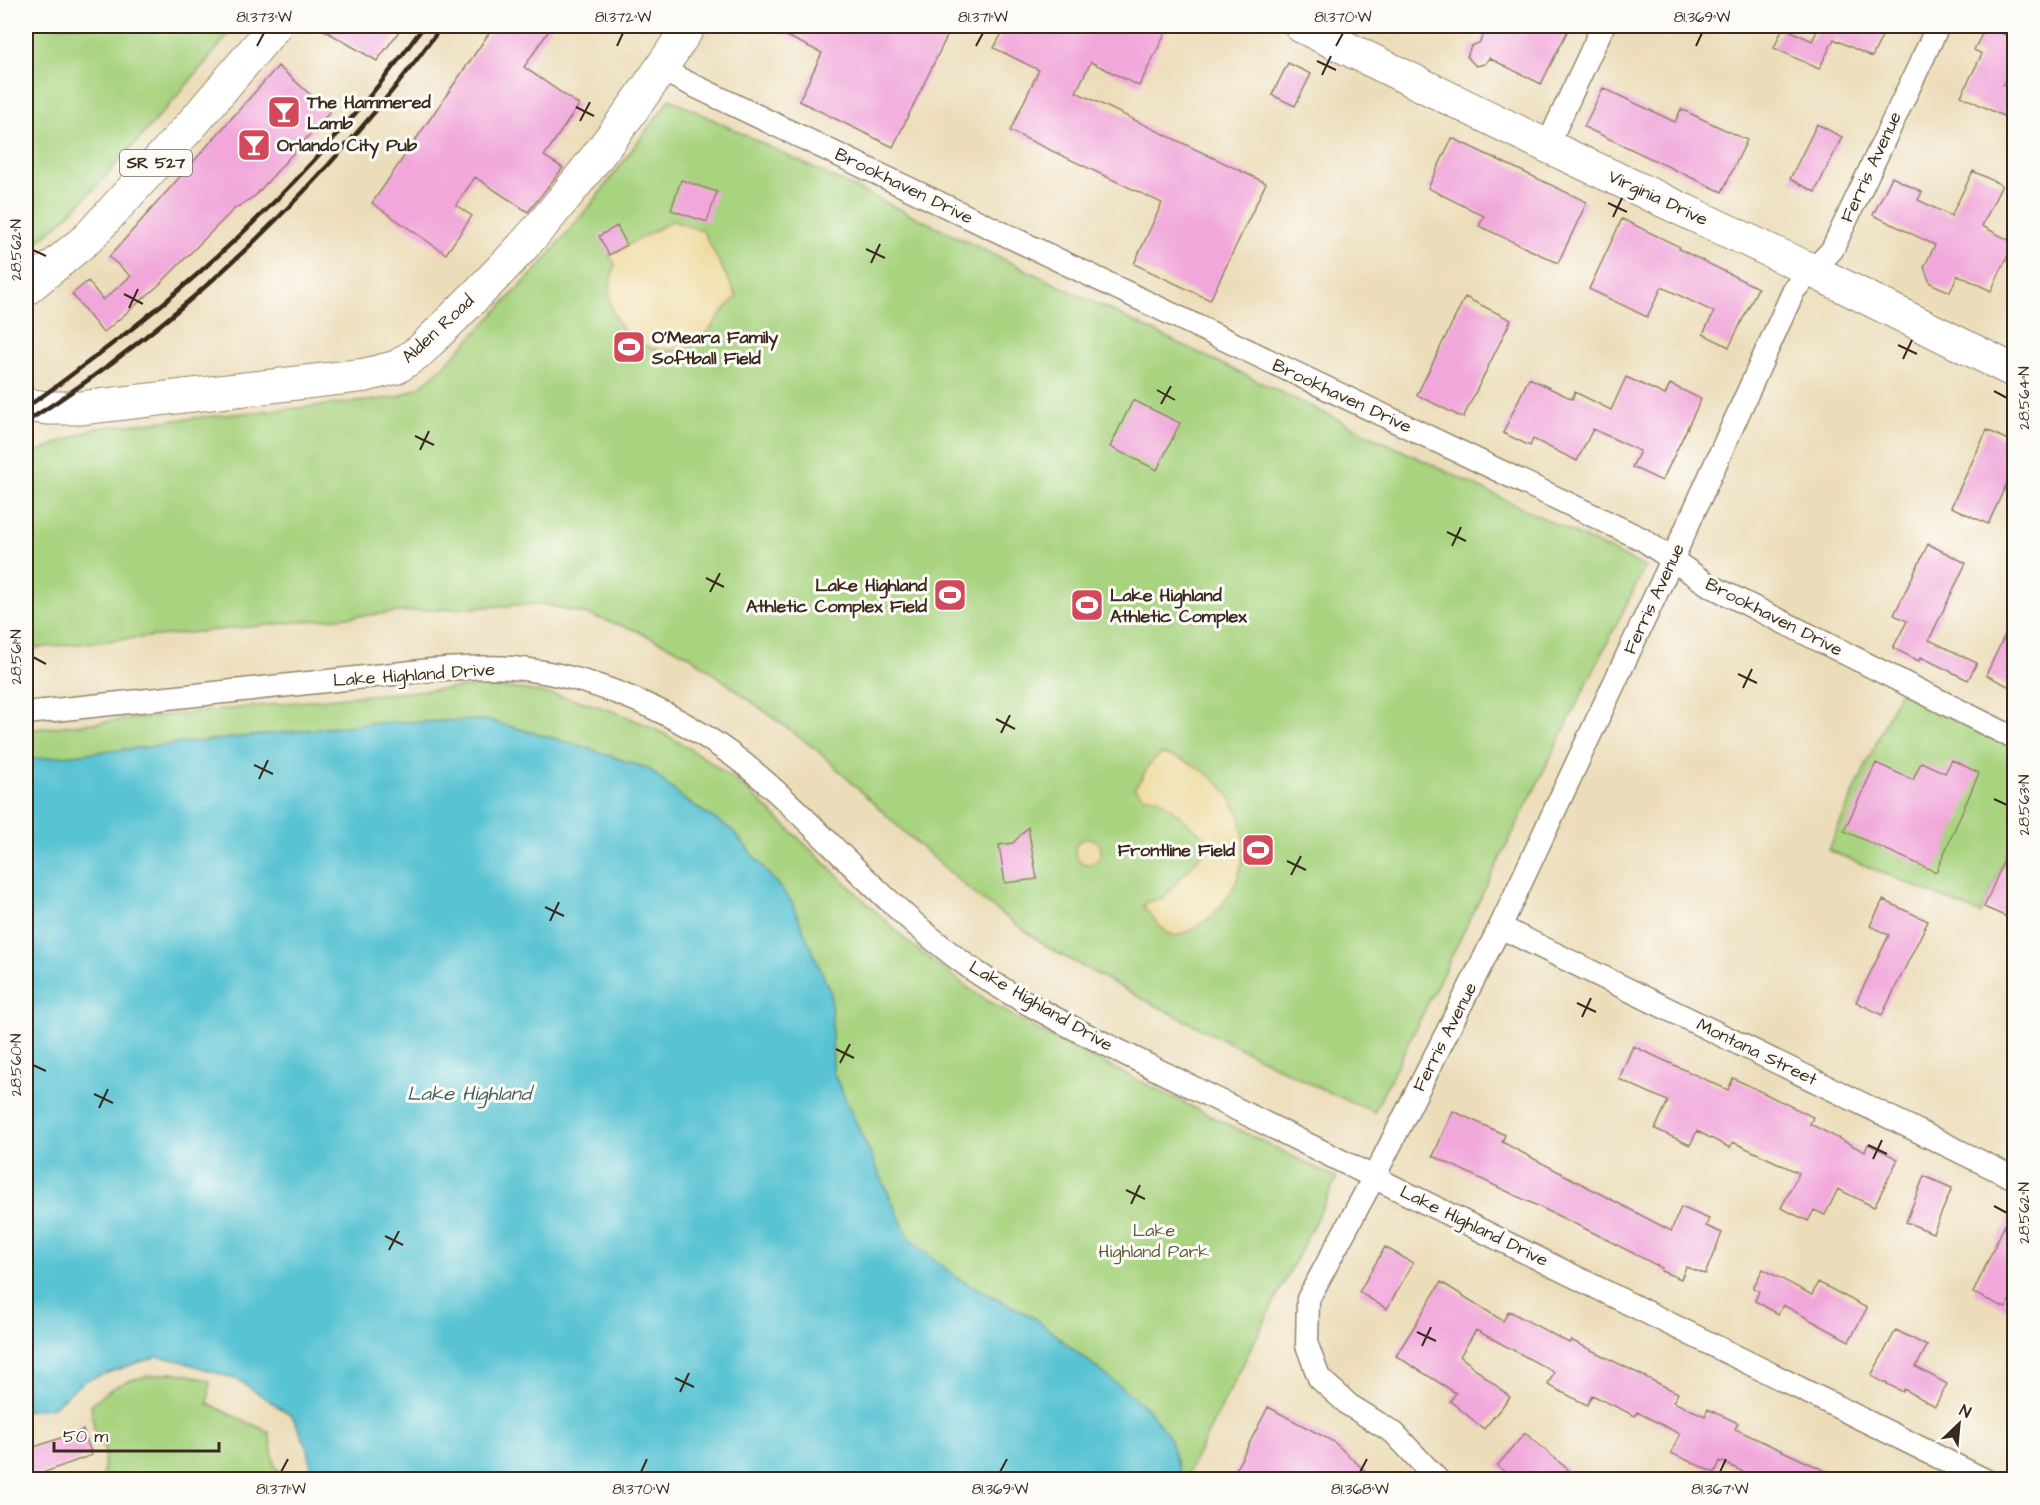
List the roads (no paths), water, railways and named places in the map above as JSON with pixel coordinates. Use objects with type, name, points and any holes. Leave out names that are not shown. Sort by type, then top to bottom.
[{"type":"street","name":"SR 527","points":[[26,289],[88,238],[193,123],[275,26]]},
{"type":"street","name":"Alden Road","points":[[26,405],[47,408],[81,408],[366,375],[397,367],[420,351],[546,220],[623,122],[661,70],[689,26]]},
{"type":"street","name":"Virginia Drive","points":[[1301,26],[1341,34],[1547,146],[1811,270],[2014,371]]},
{"type":"street","points":[[1547,146],[1603,26]]},
{"type":"street","name":"Ferris Avenue","points":[[1438,1479],[1394,1433],[1349,1405],[1319,1378],[1307,1345],[1308,1299],[1374,1177],[1500,927],[1672,560],[1794,290],[1832,250],[1938,26]]},
{"type":"street","name":"Brookhaven Drive","points":[[661,70],[1642,539],[1709,585],[2014,738]]},
{"type":"street","name":"Lake Highland Drive","points":[[26,713],[473,667],[547,674],[602,689],[666,714],[744,764],[895,906],[972,969],[1019,998],[1079,1031],[1985,1479]]},
{"type":"street","name":"Montana Street","points":[[1500,927],[2014,1178]]},
{"type":"water","name":"Lake Highland","points":[[487,720],[574,744],[649,769],[685,800],[732,830],[791,901],[831,994],[833,1072],[909,1239],[957,1278],[1034,1318],[1147,1408],[1168,1435],[1182,1479],[313,1479],[308,1449],[292,1416],[238,1380],[177,1360],[157,1357],[84,1381],[53,1407],[26,1411],[26,760],[374,723]]},
{"type":"railway","points":[[26,407],[61,383],[186,284],[272,204],[352,117],[424,26]]},
{"type":"railway","points":[[26,422],[86,382],[143,338],[199,292],[252,243],[352,138],[442,26]]},
{"type":"place","name":"The Hammered Lamb","points":[[284,112]]},
{"type":"place","name":"Orlando City Pub","points":[[254,145]]},
{"type":"place","name":"O’Meara Family Softball Field","points":[[629,347]]},
{"type":"place","name":"Lake Highland Athletic Complex Field","points":[[950,595]]},
{"type":"place","name":"Lake Highland Athletic Complex","points":[[1087,605]]},
{"type":"place","name":"Frontline Field","points":[[1258,850]]},
{"type":"park label","name":"Lake Highland Park","points":[[1154,1240]]}]
